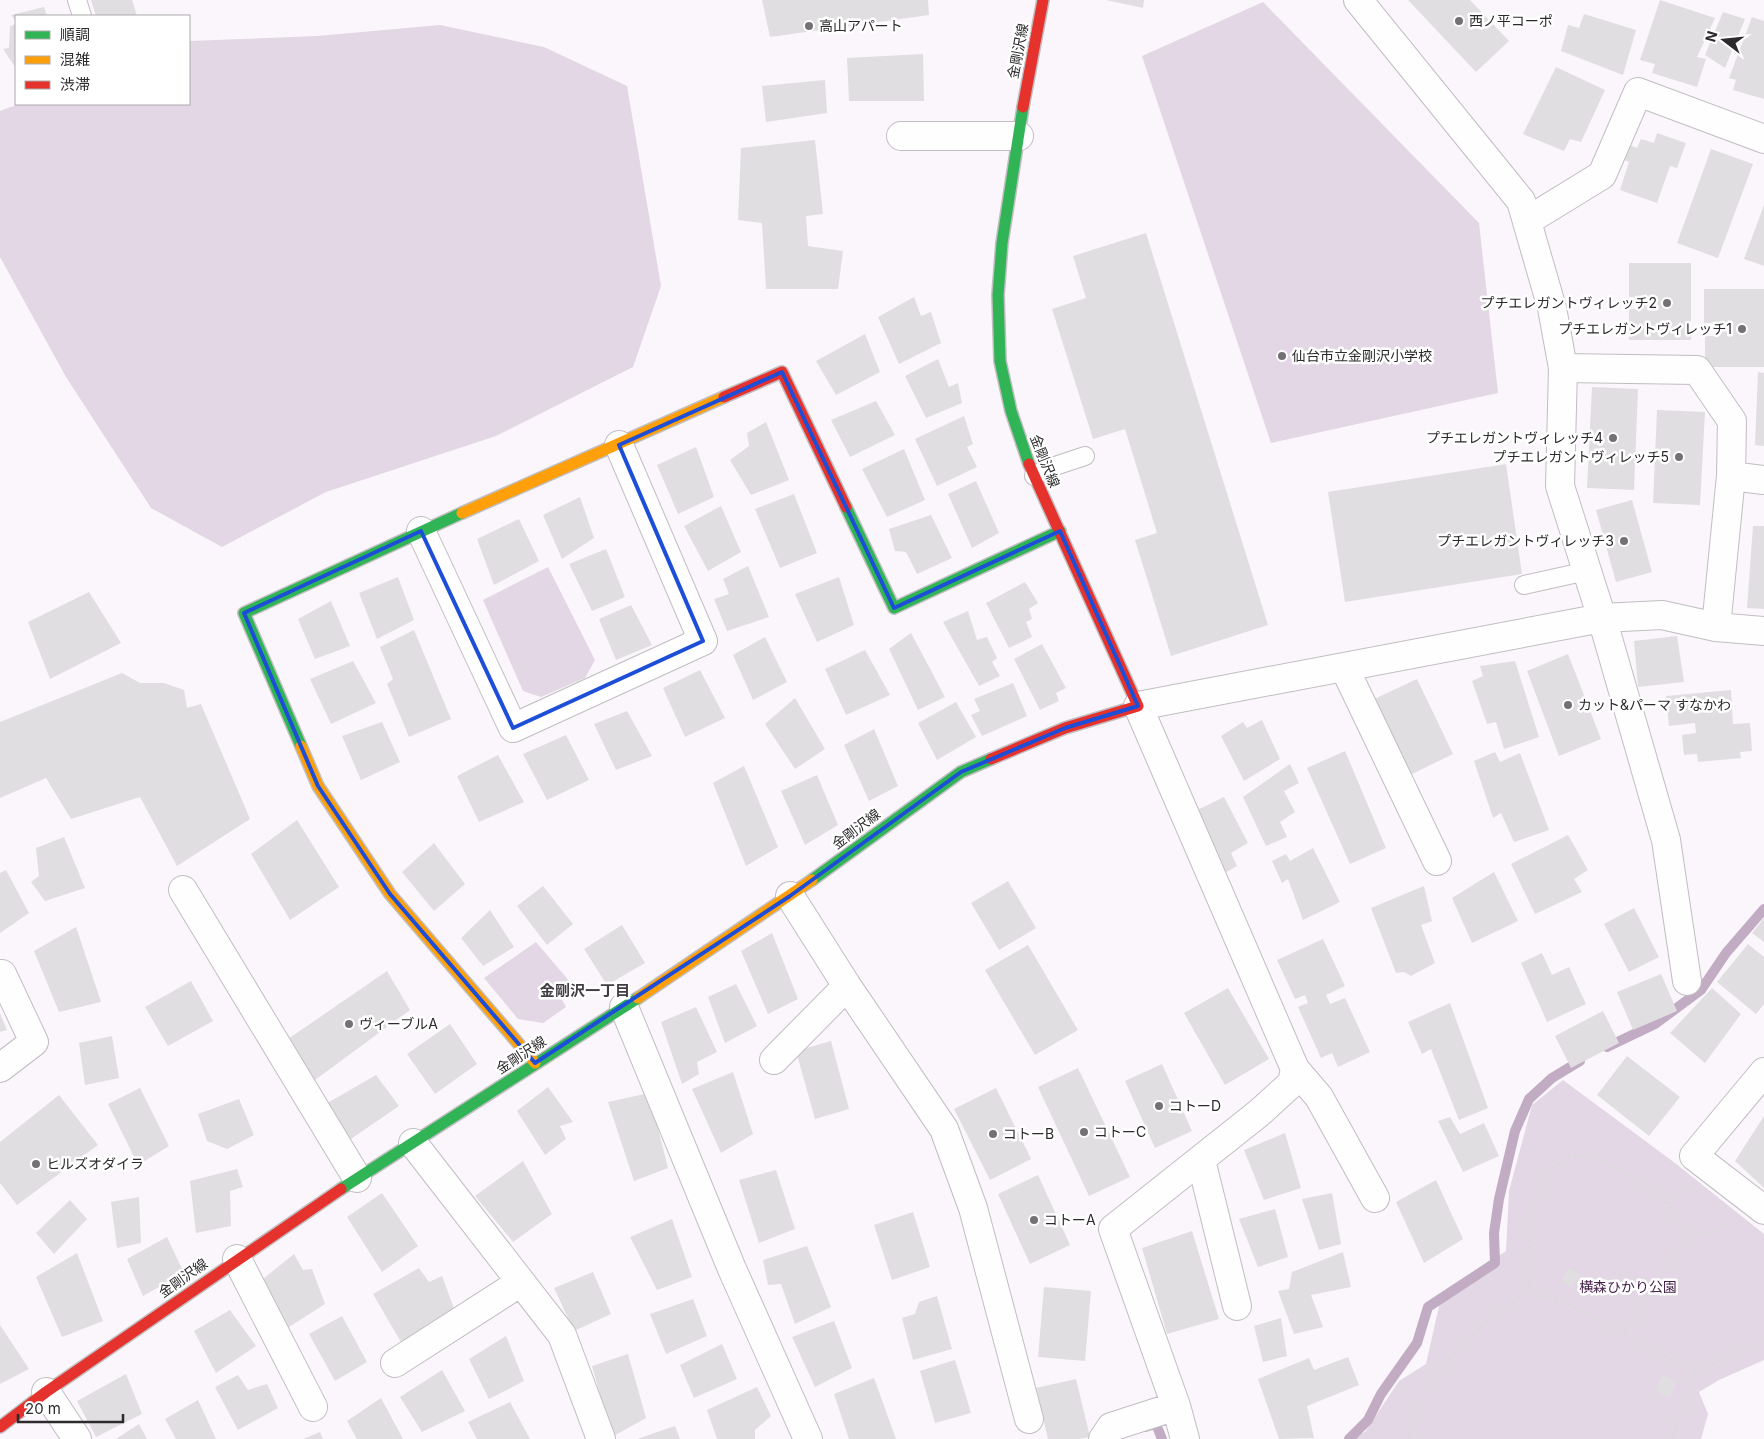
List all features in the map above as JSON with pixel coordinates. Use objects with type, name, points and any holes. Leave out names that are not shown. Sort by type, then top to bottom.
[{"type":"street","name":"金剛沢線","points":[[0,1427],[46,1392],[356,1178],[624,1007],[790,896],[961,772],[1065,728],[1138,706],[1060,531],[1026,460],[1011,411],[1000,361],[998,295],[1002,243],[1028,74],[1043,0]]},
{"type":"street","points":[[1358,0],[1520,210],[1552,308],[1563,368],[1560,486],[1602,618],[1666,840],[1687,981]]},
{"type":"street","points":[[1520,210],[1602,175],[1638,92],[1764,139]]},
{"type":"street","points":[[901,136],[1019,136]]},
{"type":"street","points":[[1563,368],[1697,370],[1732,421],[1731,476],[1716,627]]},
{"type":"street","points":[[535,1063],[390,894],[318,786],[244,613],[421,531],[782,372],[894,608],[1060,531]]},
{"type":"street","points":[[421,531],[513,728],[703,641],[619,445]]},
{"type":"street","points":[[1731,476],[1764,480]]},
{"type":"street","points":[[1374,1198],[1319,1097],[1294,1069],[1138,706],[1602,618],[1662,616],[1716,627],[1764,631]]},
{"type":"street","points":[[1344,667],[1437,861]]},
{"type":"street","points":[[183,890],[356,1178]]},
{"type":"street","points":[[790,896],[847,986],[944,1130],[973,1208],[1029,1418]]},
{"type":"street","points":[[0,1068],[34,1042],[2,974]]},
{"type":"street","points":[[774,1060],[847,986]]},
{"type":"street","points":[[624,1007],[732,1269],[808,1439]]},
{"type":"street","points":[[1185,1439],[1176,1406],[1113,1229],[1259,1113],[1292,1083],[1294,1069]]},
{"type":"street","points":[[1756,1204],[1694,1156],[1764,1072]]},
{"type":"street","points":[[413,1143],[562,1335],[602,1439]]},
{"type":"street","points":[[1200,1160],[1238,1306]]},
{"type":"street","points":[[237,1259],[313,1407]]},
{"type":"street","points":[[395,1363],[521,1282]]},
{"type":"street","points":[[46,1392],[77,1439]]},
{"type":"street","points":[[1103,1439],[1110,1427],[1176,1406]]},
{"type":"lane","points":[[77,0],[82,15]]},
{"type":"lane","points":[[1034,476],[1046,469],[1085,456]]},
{"type":"lane","points":[[1524,585],[1587,571]]},
{"type":"path","points":[[1530,1292],[1527,1261],[1534,1204],[1543,1183],[1554,1167],[1569,1157],[1584,1155],[1638,1178],[1667,1204],[1688,1234]]},
{"type":"path","points":[[1688,1234],[1714,1231],[1756,1204]]},
{"type":"path","points":[[1625,1334],[1688,1234]]},
{"type":"path","points":[[1408,1439],[1416,1409],[1426,1392],[1470,1335],[1515,1299],[1530,1292],[1559,1301],[1625,1334],[1650,1350],[1673,1360],[1692,1373]]},
{"type":"path","points":[[1673,1439],[1692,1373],[1714,1361],[1747,1350],[1764,1341]]},
{"type":"highlighted area","points":[[782,372],[894,608],[1060,531],[1138,706],[1065,728],[961,772],[790,896],[535,1063],[390,894],[318,786],[244,613],[421,531],[513,728],[703,641],[619,445]]},
{"type":"green space","points":[[1263,2],[1479,223],[1498,393],[1271,443],[1142,56]]},
{"type":"green space","points":[[440,25],[544,47],[627,86],[661,286],[633,367],[496,436],[326,492],[222,547],[151,508],[66,377],[0,257],[0,111],[16,105],[190,105],[190,41],[317,36]]},
{"type":"green space","points":[[548,567],[595,660],[585,678],[541,697],[523,691],[483,600]]},
{"type":"green space","points":[[536,942],[576,989],[561,998],[566,1007],[543,1023],[518,1019],[484,978]]},
{"type":"green space","name":"横森ひかり公園","points":[[1563,1080],[1675,1163],[1764,1234],[1764,1360],[1719,1380],[1699,1392],[1708,1414],[1701,1439],[1345,1439],[1365,1432],[1399,1381],[1426,1364],[1442,1293],[1506,1251],[1509,1191],[1532,1105]]},
{"type":"building","points":[[91,0],[132,0],[137,15],[96,15]]},
{"type":"building","name":"高山アパート","points":[[762,0],[928,0],[929,15],[770,37]]},
{"type":"building","points":[[1106,0],[1144,0],[1143,8]]},
{"type":"building","name":"西ノ平コーポ","points":[[1408,0],[1470,0],[1509,41],[1476,72]]},
{"type":"building","points":[[1660,0],[1715,18],[1697,57],[1706,59],[1697,87],[1652,73],[1655,64],[1640,60]]},
{"type":"building","points":[[44,7],[47,15],[15,15],[15,20],[11,15]]},
{"type":"building","points":[[1723,12],[1745,19],[1725,68],[1705,55]]},
{"type":"building","points":[[1584,14],[1636,30],[1623,75],[1561,51],[1568,25],[1579,28]]},
{"type":"building","points":[[1752,17],[1764,21],[1764,99],[1733,90],[1736,80],[1729,78]]},
{"type":"building","points":[[15,24],[15,67],[3,49],[9,48],[10,26]]},
{"type":"building","points":[[923,54],[924,101],[849,101],[847,58]]},
{"type":"building","points":[[1556,67],[1605,90],[1581,142],[1570,139],[1564,151],[1523,134]]},
{"type":"building","points":[[825,80],[827,113],[766,122],[762,86]]},
{"type":"building","points":[[1657,133],[1686,143],[1677,168],[1670,166],[1657,203],[1620,190],[1629,162],[1622,159],[1627,144],[1637,148],[1641,139],[1654,143]]},
{"type":"building","points":[[815,140],[823,214],[806,216],[808,246],[843,251],[838,289],[766,289],[762,223],[738,220],[741,148]]},
{"type":"building","points":[[1711,149],[1753,164],[1718,258],[1677,243]]},
{"type":"building","points":[[1764,205],[1764,266],[1744,259]]},
{"type":"building","points":[[1146,233],[1268,625],[1171,656],[1135,540],[1157,533],[1125,429],[1093,439],[1052,309],[1086,298],[1073,256]]},
{"type":"building","name":"プチエレガントヴィレッチ2","points":[[1629,263],[1691,263],[1691,340],[1629,340],[1629,309],[1643,309],[1643,297],[1629,297]]},
{"type":"building","name":"プチエレガントヴィレッチ1","points":[[1704,289],[1764,289],[1764,367],[1705,367],[1705,336],[1720,336],[1719,323],[1704,323]]},
{"type":"building","points":[[914,297],[921,316],[931,312],[941,343],[899,364],[878,317]]},
{"type":"building","points":[[865,334],[880,372],[836,395],[816,361]]},
{"type":"building","points":[[938,359],[949,387],[958,383],[962,403],[926,418],[905,376]]},
{"type":"building","points":[[1758,372],[1764,373],[1764,446],[1755,445]]},
{"type":"building","name":"プチエレガントヴィレッチ4","points":[[1592,387],[1638,389],[1634,490],[1587,488]]},
{"type":"building","points":[[876,401],[895,435],[850,457],[831,420]]},
{"type":"building","name":"プチエレガントヴィレッチ5","points":[[1657,410],[1705,412],[1700,505],[1653,503]]},
{"type":"building","points":[[964,416],[973,444],[967,447],[977,467],[937,486],[915,439]]},
{"type":"building","points":[[766,422],[789,480],[751,495],[730,460],[749,446],[747,433]]},
{"type":"building","points":[[696,447],[714,497],[678,514],[657,465]]},
{"type":"building","points":[[904,449],[925,500],[887,517],[862,469]]},
{"type":"building","points":[[1506,464],[1522,574],[1345,602],[1328,492]]},
{"type":"building","points":[[976,481],[999,533],[972,548],[948,494]]},
{"type":"building","points":[[794,494],[817,553],[780,568],[755,509]]},
{"type":"building","points":[[580,497],[594,538],[562,559],[543,515]]},
{"type":"building","name":"プチエレガントヴィレッチ3","points":[[1632,500],[1652,572],[1616,582],[1596,510]]},
{"type":"building","points":[[721,506],[741,552],[708,571],[684,526]]},
{"type":"building","points":[[931,515],[952,558],[917,574],[906,552],[895,551],[889,529]]},
{"type":"building","points":[[519,519],[539,561],[494,585],[477,539]]},
{"type":"building","points":[[1753,526],[1764,526],[1764,609],[1747,608]]},
{"type":"building","points":[[606,549],[625,597],[592,611],[569,564]]},
{"type":"building","points":[[748,566],[769,617],[727,631],[714,599],[729,594],[723,579]]},
{"type":"building","points":[[398,577],[414,620],[377,639],[359,593]]},
{"type":"building","points":[[839,577],[854,625],[817,642],[795,594]]},
{"type":"building","points":[[1025,582],[1038,603],[1029,609],[1032,619],[1026,622],[1032,637],[1009,648],[986,603]]},
{"type":"building","points":[[89,592],[121,643],[50,679],[28,622]]},
{"type":"building","points":[[331,601],[350,646],[315,659],[298,619]]},
{"type":"building","points":[[631,605],[652,645],[616,660],[599,619]]},
{"type":"building","points":[[968,611],[977,640],[987,637],[997,658],[992,662],[1000,676],[979,686],[943,622]]},
{"type":"building","points":[[414,630],[451,719],[409,737],[387,684],[393,679],[380,647]]},
{"type":"building","points":[[911,633],[945,697],[918,710],[889,649]]},
{"type":"building","points":[[1677,636],[1684,682],[1638,687],[1634,641]]},
{"type":"building","points":[[765,637],[787,682],[753,700],[733,655]]},
{"type":"building","points":[[1042,644],[1066,688],[1056,693],[1059,701],[1040,710],[1014,659]]},
{"type":"building","points":[[865,650],[890,695],[846,715],[825,669]]},
{"type":"building","points":[[1568,654],[1601,739],[1559,756],[1527,671]]},
{"type":"building","points":[[353,661],[376,703],[331,724],[310,679]]},
{"type":"building","points":[[1515,661],[1539,737],[1504,749],[1496,722],[1487,724],[1472,681],[1483,676],[1480,666]]},
{"type":"building","points":[[700,670],[725,718],[685,737],[663,688]]},
{"type":"building","points":[[122,673],[140,683],[164,683],[184,690],[187,708],[201,704],[250,819],[177,866],[140,797],[71,819],[46,778],[0,798],[0,722]]},
{"type":"building","points":[[1417,679],[1453,754],[1408,776],[1372,700]]},
{"type":"building","points":[[1013,683],[1027,716],[982,736],[971,715],[980,711],[974,699]]},
{"type":"building","points":[[1731,690],[1733,724],[1750,723],[1752,751],[1740,752],[1741,758],[1698,762],[1697,754],[1684,755],[1682,735],[1696,733],[1695,723],[1669,726],[1666,696]]},
{"type":"building","points":[[795,698],[825,749],[795,769],[765,724]]},
{"type":"building","points":[[956,702],[976,737],[937,760],[918,723]]},
{"type":"building","points":[[627,711],[652,756],[616,770],[594,724]]},
{"type":"building","points":[[1262,720],[1280,759],[1244,781],[1221,736],[1243,722],[1247,728]]},
{"type":"building","points":[[382,722],[400,762],[361,780],[342,736]]},
{"type":"building","points":[[874,729],[898,786],[869,801],[844,745]]},
{"type":"building","points":[[566,735],[589,780],[547,800],[523,754]]},
{"type":"building","points":[[1345,751],[1386,848],[1350,864],[1307,768]]},
{"type":"building","points":[[1495,752],[1500,762],[1520,753],[1549,830],[1514,842],[1501,813],[1493,818],[1474,761]]},
{"type":"building","points":[[498,755],[524,802],[479,822],[457,776]]},
{"type":"building","points":[[1290,764],[1299,783],[1284,791],[1295,812],[1280,822],[1287,837],[1266,846],[1243,797]]},
{"type":"building","points":[[744,766],[778,847],[746,866],[713,783]]},
{"type":"building","points":[[817,775],[838,825],[805,845],[781,791]]},
{"type":"building","points":[[1224,797],[1248,843],[1231,853],[1237,866],[1216,878],[1189,814]]},
{"type":"building","points":[[297,820],[339,887],[290,920],[251,854]]},
{"type":"building","points":[[1568,835],[1588,870],[1574,879],[1582,892],[1535,914],[1511,864]]},
{"type":"building","points":[[64,837],[85,888],[45,901],[31,882],[39,876],[36,848]]},
{"type":"building","points":[[434,843],[465,884],[434,911],[402,872]]},
{"type":"building","points":[[1313,848],[1340,902],[1303,920],[1288,879],[1282,883],[1272,861],[1286,854],[1290,861]]},
{"type":"building","points":[[6,870],[29,913],[0,933],[0,873]]},
{"type":"building","points":[[1494,872],[1518,921],[1472,943],[1452,898]]},
{"type":"building","points":[[1008,881],[1036,928],[999,950],[971,903]]},
{"type":"building","points":[[543,886],[573,924],[547,945],[517,906]]},
{"type":"building","points":[[1424,886],[1432,921],[1421,925],[1435,963],[1411,976],[1404,972],[1396,973],[1371,908]]},
{"type":"building","points":[[1634,908],[1659,957],[1629,972],[1604,924]]},
{"type":"building","points":[[490,910],[514,947],[483,966],[461,938]]},
{"type":"building","points":[[1764,918],[1764,942],[1752,933]]},
{"type":"building","points":[[622,925],[645,963],[607,985],[584,949]]},
{"type":"building","points":[[76,927],[101,1002],[59,1012],[34,951]]},
{"type":"building","points":[[772,933],[798,999],[768,1014],[741,951]]},
{"type":"building","points":[[1323,939],[1345,986],[1326,995],[1330,1004],[1345,998],[1370,1052],[1338,1067],[1332,1053],[1321,1058],[1298,1007],[1308,1003],[1305,995],[1295,999],[1277,960]]},
{"type":"building","points":[[1748,944],[1764,957],[1764,1004],[1756,1014],[1717,982]]},
{"type":"building","points":[[1028,945],[1078,1030],[1035,1055],[985,970]]},
{"type":"building","points":[[1542,953],[1552,975],[1569,967],[1586,1004],[1547,1022],[1521,963]]},
{"type":"building","name":"ヴィーブルA","points":[[387,971],[410,1010],[315,1080],[288,1039]]},
{"type":"building","points":[[1661,974],[1677,1011],[1633,1030],[1617,992]]},
{"type":"building","points":[[191,981],[213,1021],[168,1046],[145,1007]]},
{"type":"building","points":[[736,984],[757,1026],[725,1043],[708,997]]},
{"type":"building","points":[[1228,988],[1269,1059],[1225,1085],[1184,1013]]},
{"type":"building","points":[[1712,988],[1741,1014],[1705,1063],[1670,1033]]},
{"type":"building","points":[[1450,1003],[1488,1108],[1459,1120],[1431,1049],[1422,1054],[1408,1022]]},
{"type":"building","points":[[696,1007],[717,1052],[697,1062],[699,1074],[682,1084],[661,1022]]},
{"type":"building","points":[[1603,1011],[1619,1043],[1571,1068],[1555,1036]]},
{"type":"building","points":[[0,1013],[7,1030],[0,1032]]},
{"type":"building","points":[[450,1024],[477,1064],[435,1094],[407,1054]]},
{"type":"building","points":[[112,1036],[119,1078],[85,1085],[79,1043]]},
{"type":"building","points":[[831,1041],[849,1109],[815,1119],[796,1051]]},
{"type":"building","points":[[1627,1056],[1680,1097],[1649,1136],[1597,1095]]},
{"type":"building","name":"コトーD","points":[[1162,1064],[1192,1131],[1155,1148],[1125,1081]]},
{"type":"building","name":"コトーC","points":[[1078,1068],[1130,1177],[1089,1196],[1038,1087]]},
{"type":"building","points":[[733,1072],[753,1134],[721,1153],[692,1089]]},
{"type":"building","points":[[376,1075],[399,1106],[345,1143],[324,1105]]},
{"type":"building","points":[[548,1087],[573,1122],[560,1126],[566,1139],[545,1155],[517,1111]]},
{"type":"building","points":[[140,1088],[169,1146],[138,1165],[108,1104]]},
{"type":"building","name":"コトーB","points":[[996,1088],[1031,1159],[990,1180],[954,1109]]},
{"type":"building","points":[[649,1093],[668,1168],[634,1181],[608,1102]]},
{"type":"building","name":"ヒルズオダイラ","points":[[59,1095],[98,1145],[17,1205],[0,1183],[0,1142]]},
{"type":"building","points":[[239,1099],[254,1135],[227,1149],[207,1141],[198,1114]]},
{"type":"building","points":[[1764,1116],[1764,1188],[1735,1161]]},
{"type":"building","points":[[1450,1117],[1460,1134],[1484,1123],[1499,1156],[1463,1172],[1438,1121]]},
{"type":"building","points":[[1285,1133],[1301,1188],[1264,1200],[1244,1150]]},
{"type":"building","points":[[523,1161],[552,1214],[513,1242],[475,1196]]},
{"type":"building","points":[[237,1169],[243,1187],[230,1191],[231,1226],[196,1233],[190,1181]]},
{"type":"building","points":[[776,1170],[795,1229],[759,1243],[739,1180]]},
{"type":"building","name":"コトーA","points":[[1038,1175],[1070,1245],[1030,1264],[998,1194]]},
{"type":"building","points":[[1436,1180],[1463,1239],[1424,1263],[1396,1202]]},
{"type":"building","points":[[382,1193],[418,1246],[382,1272],[347,1217]]},
{"type":"building","points":[[1332,1193],[1341,1244],[1319,1250],[1302,1199]]},
{"type":"building","points":[[139,1197],[141,1243],[117,1248],[111,1202]]},
{"type":"building","points":[[70,1200],[87,1219],[54,1254],[36,1233]]},
{"type":"building","points":[[1275,1209],[1288,1257],[1258,1267],[1239,1219]]},
{"type":"building","points":[[913,1212],[930,1267],[892,1280],[874,1225]]},
{"type":"building","points":[[672,1219],[692,1277],[657,1290],[630,1237]]},
{"type":"building","points":[[1192,1231],[1219,1319],[1167,1334],[1142,1248]]},
{"type":"building","points":[[167,1237],[184,1273],[143,1296],[127,1259]]},
{"type":"building","points":[[807,1246],[831,1307],[795,1324],[781,1284],[768,1285],[763,1260]]},
{"type":"building","points":[[1343,1252],[1351,1287],[1311,1295],[1323,1327],[1294,1334],[1278,1291],[1289,1289],[1292,1272]]},
{"type":"building","points":[[77,1253],[103,1321],[62,1337],[36,1277]]},
{"type":"building","points":[[294,1254],[303,1270],[312,1269],[325,1304],[286,1329],[263,1279]]},
{"type":"building","points":[[419,1268],[429,1282],[442,1276],[456,1314],[405,1349],[373,1294]]},
{"type":"building","points":[[1570,1268],[1580,1275],[1571,1288],[1561,1280]]},
{"type":"building","points":[[593,1272],[611,1314],[574,1331],[554,1288]]},
{"type":"building","points":[[1044,1287],[1091,1291],[1085,1361],[1038,1357]]},
{"type":"building","points":[[937,1296],[952,1349],[913,1360],[902,1318],[915,1314],[919,1302]]},
{"type":"building","points":[[693,1299],[707,1336],[666,1354],[650,1314]]},
{"type":"building","points":[[230,1310],[256,1346],[216,1373],[194,1331]]},
{"type":"building","points":[[342,1316],[367,1362],[335,1381],[309,1334]]},
{"type":"building","points":[[1281,1318],[1287,1356],[1263,1362],[1254,1326]]},
{"type":"building","points":[[834,1321],[852,1368],[815,1387],[792,1337]]},
{"type":"building","points":[[0,1325],[29,1369],[0,1384]]},
{"type":"building","points":[[506,1336],[524,1381],[489,1399],[469,1359]]},
{"type":"building","points":[[722,1344],[737,1379],[694,1398],[680,1365]]},
{"type":"building","points":[[628,1354],[646,1418],[612,1437],[592,1366]]},
{"type":"building","points":[[1348,1357],[1359,1385],[1307,1406],[1314,1438],[1279,1439],[1258,1379],[1309,1358],[1314,1370]]},
{"type":"building","points":[[955,1360],[971,1413],[935,1423],[920,1371]]},
{"type":"building","points":[[442,1370],[465,1411],[422,1432],[400,1397]]},
{"type":"building","points":[[126,1374],[142,1414],[96,1437],[77,1401]]},
{"type":"building","points":[[238,1375],[248,1390],[267,1384],[278,1408],[238,1430],[215,1387]]},
{"type":"building","points":[[1663,1375],[1677,1383],[1669,1398],[1655,1390]]},
{"type":"building","points":[[874,1378],[896,1439],[849,1439],[834,1394]]},
{"type":"building","points":[[1076,1379],[1090,1437],[1048,1439],[1036,1388]]},
{"type":"building","points":[[757,1387],[771,1416],[755,1430],[755,1439],[717,1439],[707,1410]]},
{"type":"building","points":[[381,1398],[403,1439],[357,1439],[347,1421]]},
{"type":"building","points":[[198,1400],[216,1439],[176,1439],[165,1419]]},
{"type":"building","points":[[510,1402],[530,1439],[477,1439],[468,1422]]},
{"type":"building","points":[[139,1424],[147,1439],[116,1439]]},
{"type":"building","points":[[675,1426],[680,1439],[637,1439]]},
{"type":"building","points":[[320,1432],[323,1439],[303,1439]]},
{"type":"waterway","points":[[1607,1047],[1655,1024],[1701,990],[1726,953],[1764,909]]},
{"type":"waterway","points":[[1349,1439],[1368,1420],[1381,1394],[1417,1343],[1428,1307],[1495,1263],[1494,1233],[1499,1199],[1515,1131],[1529,1099],[1552,1078],[1580,1061]]},
{"type":"waterway","points":[[1145,1427],[1156,1424],[1162,1439]]},
{"type":"traffic: fast","points":[[1023,107],[1002,243],[998,295],[1000,361],[1011,411],[1029,464]]},
{"type":"traffic: fast","points":[[846,507],[894,608],[1060,531]]},
{"type":"traffic: fast","points":[[301,746],[244,613],[462,513]]},
{"type":"traffic: fast","points":[[812,880],[961,772],[991,759]]},
{"type":"traffic: fast","points":[[341,1189],[638,998]]},
{"type":"traffic: slow","points":[[462,513],[724,397]]},
{"type":"traffic: slow","points":[[301,746],[318,786],[390,894],[535,1063]]},
{"type":"traffic: slow","points":[[638,998],[812,880]]},
{"type":"traffic: jam","points":[[1023,107],[1043,0]]},
{"type":"traffic: jam","points":[[724,397],[782,372],[846,507]]},
{"type":"traffic: jam","points":[[991,759],[1065,728],[1138,706],[1029,464]]},
{"type":"traffic: jam","points":[[0,1427],[46,1392],[341,1189]]},
{"type":"place","name":"西ノ平コーポ","points":[[1459,21]]},
{"type":"place","name":"高山アパート","points":[[809,26]]},
{"type":"place","name":"プチエレガントヴィレッチ2","points":[[1667,303]]},
{"type":"place","name":"プチエレガントヴィレッチ1","points":[[1742,329]]},
{"type":"place","name":"仙台市立金剛沢小学校","points":[[1282,356]]},
{"type":"place","name":"プチエレガントヴィレッチ4","points":[[1613,438]]},
{"type":"place","name":"プチエレガントヴィレッチ5","points":[[1679,457]]},
{"type":"place","name":"プチエレガントヴィレッチ3","points":[[1624,541]]},
{"type":"place","name":"カット&パーマ すなかわ","points":[[1568,705]]},
{"type":"place","name":"ヴィーブルA","points":[[349,1024]]},
{"type":"place","name":"コトーD","points":[[1159,1106]]},
{"type":"place","name":"コトーC","points":[[1084,1132]]},
{"type":"place","name":"コトーB","points":[[993,1134]]},
{"type":"place","name":"ヒルズオダイラ","points":[[36,1164]]},
{"type":"place","name":"コトーA","points":[[1034,1220]]},
{"type":"district","name":"金剛沢一丁目","points":[[585,991]]}]
